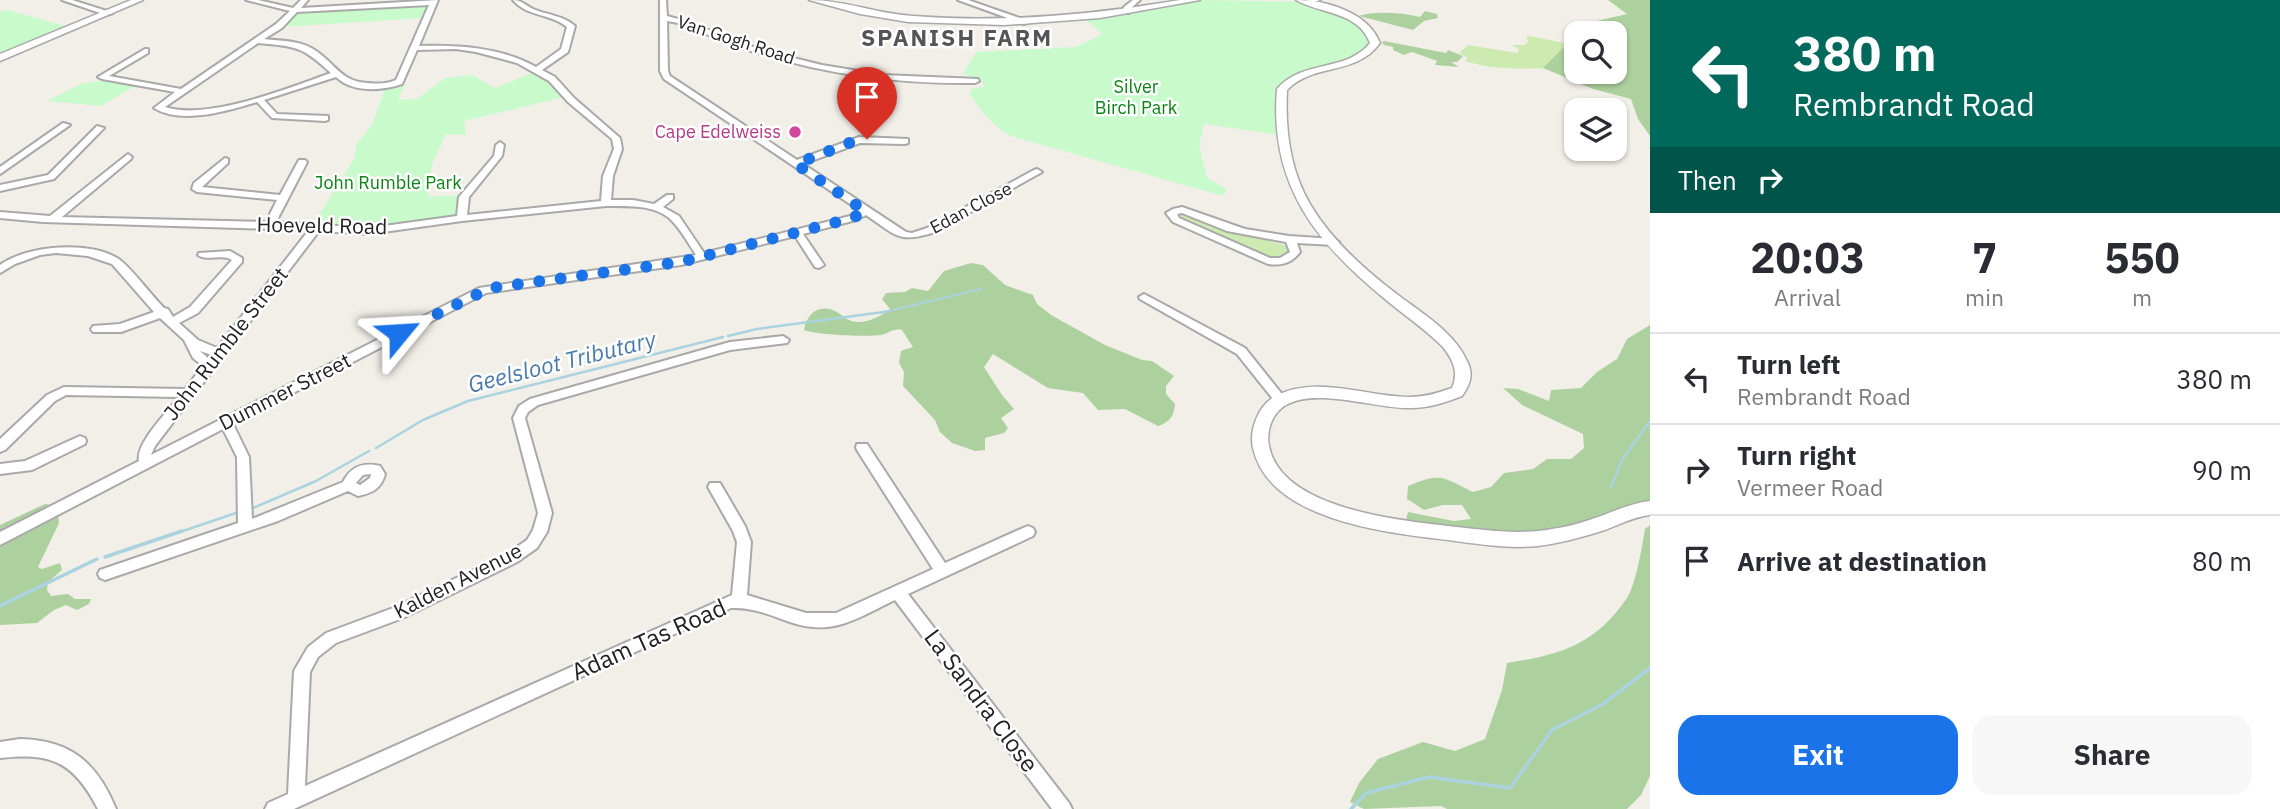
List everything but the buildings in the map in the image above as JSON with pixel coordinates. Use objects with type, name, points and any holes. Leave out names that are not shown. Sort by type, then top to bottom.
[{"type":"street","points":[[65,0],[108,13]]},
{"type":"street","points":[[0,58],[139,0]]},
{"type":"street","points":[[249,0],[294,10],[434,2],[399,82],[392,86],[355,85],[336,74],[310,50],[257,41]]},
{"type":"street","points":[[305,0],[257,41],[160,105],[160,110],[214,111],[336,74]]},
{"type":"street","points":[[516,0],[526,9],[562,20],[571,26],[565,50],[538,69]]},
{"type":"street","points":[[663,0],[664,71],[667,77],[865,211]]},
{"type":"street","points":[[813,0],[880,17],[932,22],[1027,22],[1196,0]]},
{"type":"street","points":[[961,0],[1027,22]]},
{"type":"street","points":[[1126,11],[1126,8],[1138,0]]},
{"type":"street","points":[[1309,1],[1350,16],[1366,27],[1374,38],[1372,48],[1363,56],[1298,75],[1282,89],[1286,143],[1294,184],[1310,214],[1334,242],[1376,284],[1447,343],[1461,362],[1462,383],[1457,392],[1451,395],[1420,403],[1308,394],[1281,401],[1265,418],[1261,430],[1260,446],[1266,461],[1285,483],[1305,498],[1347,515],[1418,530],[1521,540],[1579,531],[1639,509],[1650,508]]},
{"type":"street","name":"Van Gogh Road","points":[[663,18],[680,20],[733,43],[836,71],[935,82],[975,81]]},
{"type":"street","points":[[414,48],[470,48],[538,69],[556,82],[571,100],[615,138],[618,149],[608,176],[606,203]]},
{"type":"street","points":[[145,51],[102,77],[181,91]]},
{"type":"street","points":[[258,99],[275,116],[325,118]]},
{"type":"street","points":[[0,171],[66,125]]},
{"type":"street","points":[[1,185],[51,177],[100,128]]},
{"type":"street","points":[[796,164],[859,140],[905,141]]},
{"type":"street","points":[[462,218],[464,197],[498,156],[500,145]]},
{"type":"street","points":[[53,219],[128,157]]},
{"type":"street","points":[[225,161],[196,188],[281,198]]},
{"type":"street","points":[[270,225],[281,198],[302,162]]},
{"type":"street","name":"Edan Close","points":[[865,211],[903,235],[920,235],[1037,172]]},
{"type":"street","points":[[670,197],[656,207],[680,222],[702,257]]},
{"type":"street","name":"Hoeveld Road","points":[[0,215],[369,231],[606,203],[633,203],[656,207]]},
{"type":"street","points":[[1291,241],[1295,251],[1292,257],[1279,262],[1268,261],[1176,220],[1171,213],[1176,210],[1185,211],[1217,224],[1291,241],[1334,242]]},
{"type":"street","name":"Dummer Street","points":[[0,539],[483,290],[702,257],[853,218],[865,211]]},
{"type":"street","name":"John Rumble Street","points":[[146,463],[144,456],[149,444],[317,228]]},
{"type":"street","points":[[389,230],[389,241]]},
{"type":"street","points":[[797,232],[819,265]]},
{"type":"street","points":[[0,270],[9,263],[31,255],[63,250],[90,251],[116,262],[190,340],[211,353],[219,353]]},
{"type":"street","points":[[173,322],[194,310],[238,260],[230,254],[203,255]]},
{"type":"street","points":[[1144,298],[1241,351],[1281,401]]},
{"type":"street","points":[[97,329],[121,328],[164,312]]},
{"type":"street","points":[[190,340],[193,350],[203,362],[211,364]]},
{"type":"street","name":"Kalden Avenue","points":[[296,799],[302,671],[313,652],[331,638],[398,613],[512,558],[526,549],[540,532],[545,513],[519,418],[523,409],[534,401],[730,346],[775,343]]},
{"type":"street","points":[[0,447],[51,398],[64,391],[188,393]]},
{"type":"street","points":[[226,422],[243,457],[245,527]]},
{"type":"street","points":[[0,469],[27,466],[80,441]]},
{"type":"street","points":[[862,447],[943,572]]},
{"type":"street","points":[[105,574],[245,527],[349,485]]},
{"type":"street","points":[[715,487],[744,542],[739,601]]},
{"type":"street","name":"Adam Tas Road","points":[[274,809],[730,602],[758,603],[796,619],[827,622],[846,617],[1028,531]]},
{"type":"street","name":"La Sandra Close","points":[[898,593],[1063,809]]},
{"type":"street","points":[[0,750],[37,747],[62,754],[79,764],[97,786],[107,809]]},
{"type":"green space","name":"Silver Birch Park","points":[[1205,0],[1304,2],[1350,18],[1371,38],[1369,46],[1353,58],[1297,73],[1282,82],[1277,90],[1281,135],[1204,124],[1199,145],[1207,178],[1227,189],[1223,196],[1011,136],[987,118],[969,93],[973,88],[984,87],[981,79],[963,74],[976,52],[1076,47],[1103,34],[1084,19]]},
{"type":"green space","points":[[1608,0],[1650,0],[1650,136],[1638,119],[1631,99],[1581,84],[1627,84],[1627,21],[1596,21],[1627,14]]},
{"type":"green space","points":[[424,5],[429,7],[425,18],[280,27],[300,12]]},
{"type":"green space","points":[[8,10],[68,27],[0,55],[0,12]]},
{"type":"green space","points":[[1425,11],[1437,14],[1438,18],[1424,21],[1413,30],[1359,16],[1387,13],[1420,17]]},
{"type":"green space","points":[[1526,37],[1564,43],[1564,49],[1547,68],[1486,66],[1465,61],[1468,58],[1459,53],[1468,45],[1517,53],[1519,49],[1511,45],[1525,45],[1528,41]]},
{"type":"green space","points":[[1384,41],[1446,53],[1448,50],[1463,56],[1457,62],[1451,62],[1459,67],[1435,65],[1437,61],[1412,52],[1404,55],[1393,50],[1393,47],[1384,45]]},
{"type":"green space","points":[[1564,48],[1564,77],[1543,68]]},
{"type":"green space","name":"John Rumble Park","points":[[537,71],[564,97],[464,121],[466,135],[446,134],[432,164],[428,197],[461,195],[455,216],[372,229],[316,224],[317,218],[354,159],[357,144],[372,125],[385,88],[404,86],[398,100],[417,99],[445,78],[472,75],[495,88]]},
{"type":"green space","points":[[102,81],[135,86],[101,106],[47,101],[83,83]]},
{"type":"green space","points":[[1183,212],[1210,225],[1284,245],[1290,252],[1275,261],[1179,220],[1176,215]]},
{"type":"green space","points":[[971,263],[983,265],[1005,285],[1033,295],[1037,304],[1051,315],[1105,345],[1142,360],[1152,361],[1174,376],[1166,386],[1166,394],[1175,404],[1171,418],[1158,426],[1125,409],[1098,410],[1083,393],[1048,388],[993,354],[984,367],[1014,409],[1001,418],[1008,428],[1004,433],[985,438],[985,450],[975,451],[952,443],[940,432],[935,420],[903,386],[904,372],[899,363],[901,351],[913,347],[902,330],[865,336],[804,330],[808,319],[819,309],[835,311],[854,322],[871,320],[890,309],[882,299],[886,293],[905,292],[912,288],[928,291],[944,271]]},
{"type":"green space","points":[[1650,325],[1650,504],[1519,538],[1405,524],[1408,512],[1454,521],[1471,519],[1462,505],[1443,505],[1424,510],[1407,499],[1408,486],[1428,479],[1442,478],[1473,492],[1491,487],[1504,473],[1533,469],[1547,459],[1571,459],[1584,448],[1583,434],[1522,405],[1503,388],[1518,389],[1549,401],[1551,390],[1581,388],[1597,372],[1617,359],[1627,339]]},
{"type":"green space","points":[[45,504],[57,506],[59,523],[38,567],[42,569],[60,563],[62,570],[48,582],[47,590],[51,596],[68,594],[75,599],[91,599],[89,604],[77,610],[66,605],[54,610],[37,623],[0,625],[0,525]]},
{"type":"green space","points":[[1650,525],[1650,776],[1641,795],[1627,809],[1447,809],[1441,806],[1364,809],[1350,802],[1359,783],[1378,759],[1423,742],[1455,751],[1485,739],[1502,690],[1507,663],[1560,651],[1589,637],[1602,627],[1630,592],[1645,529]]},
{"type":"waterway","name":"Geelsloot Tributary","points":[[885,312],[981,289]]},
{"type":"waterway","name":"Geelsloot Tributary","points":[[885,312],[891,311]]},
{"type":"waterway","name":"Geelsloot Tributary","points":[[728,336],[757,329],[885,312]]},
{"type":"waterway","name":"Geelsloot Tributary","points":[[880,313],[885,312]]},
{"type":"waterway","name":"Geelsloot Tributary","points":[[376,448],[423,420],[468,401],[723,337]]},
{"type":"waterway","points":[[1611,487],[1622,460],[1650,421]]},
{"type":"waterway","name":"Geelsloot Tributary","points":[[253,508],[316,481],[369,451]]},
{"type":"waterway","name":"Geelsloot Tributary","points":[[177,533],[236,513]]},
{"type":"waterway","name":"Geelsloot Tributary","points":[[105,557],[182,531]]},
{"type":"waterway","name":"Geelsloot Tributary","points":[[0,606],[97,559]]},
{"type":"waterway","points":[[1351,809],[1366,793],[1429,777],[1510,788],[1552,730],[1603,704],[1650,668]]},
{"type":"place","name":"Cape Edelweiss","points":[[795,132]]},
{"type":"district","name":"SPANISH FARM","points":[[957,38]]},
{"type":"route","points":[[399,333],[490,288],[681,262],[853,218],[865,211],[796,164],[857,140],[867,139]]}]
